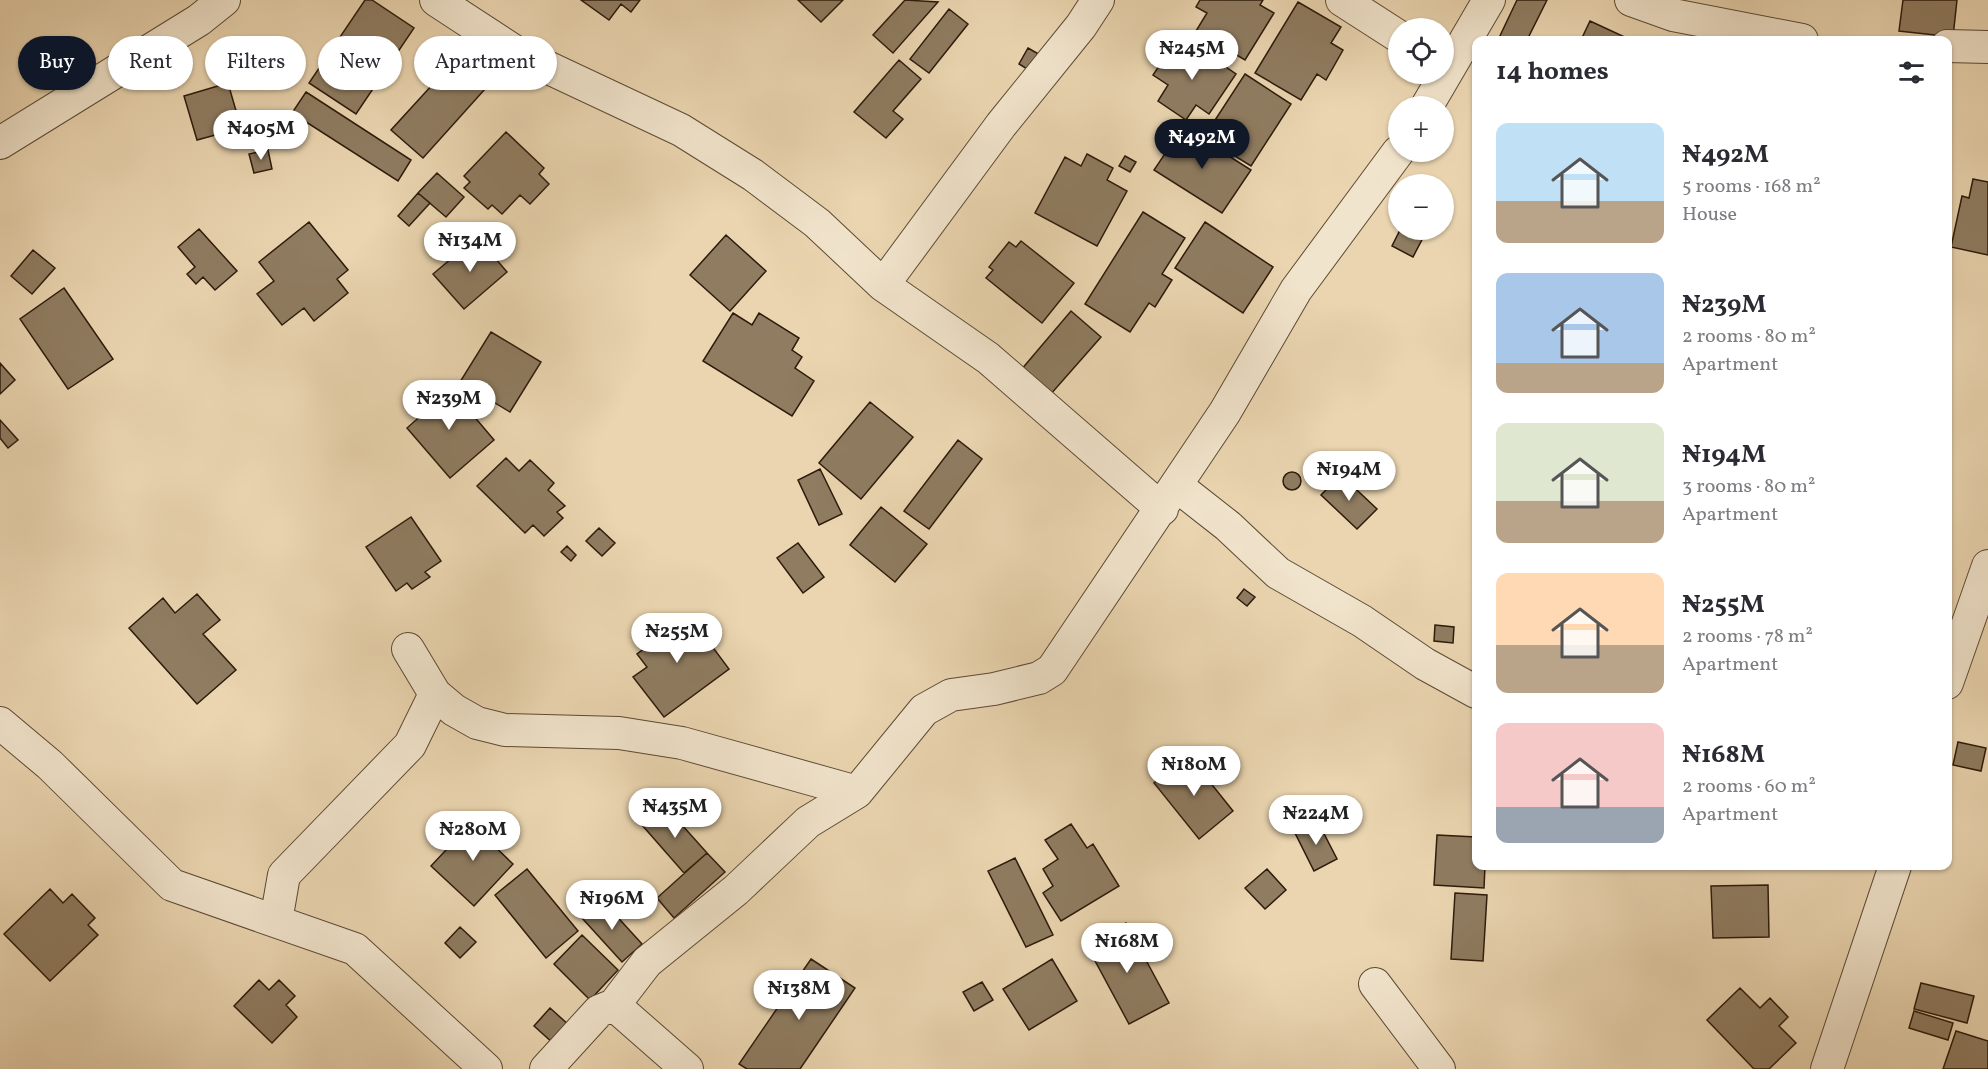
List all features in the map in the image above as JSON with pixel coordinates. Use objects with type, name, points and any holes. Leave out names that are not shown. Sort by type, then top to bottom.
[{"type":"street","points":[[0,143],[199,20],[224,0]]},
{"type":"street","points":[[436,0],[517,53],[681,130],[753,175],[817,223],[883,285],[988,358],[1170,497],[1228,526],[1278,573],[1362,621],[1425,664],[1472,690]]},
{"type":"street","points":[[883,285],[1001,125],[1081,26],[1098,0]]},
{"type":"street","points":[[1342,0],[1388,30]]},
{"type":"street","points":[[1454,55],[1489,0]]},
{"type":"street","points":[[1631,0],[1673,15],[1781,36]]},
{"type":"street","points":[[1952,46],[1988,47]]},
{"type":"street","points":[[546,1069],[599,1011],[614,1005],[647,962],[736,890],[808,822],[857,792],[924,710],[951,695],[994,689],[1039,678],[1052,670],[1225,412],[1296,290],[1391,162]]},
{"type":"street","points":[[1952,669],[1988,566]]},
{"type":"street","points":[[408,650],[435,694],[454,710],[477,723],[505,730],[619,733],[682,743],[857,792]]},
{"type":"street","points":[[276,921],[284,875],[410,745],[435,694]]},
{"type":"street","points":[[0,723],[50,765],[172,885],[355,949],[486,1069]]},
{"type":"street","points":[[1827,1069],[1893,870]]},
{"type":"street","points":[[1375,984],[1439,1069]]},
{"type":"street","points":[[614,1005],[687,1069]]},
{"type":"building","points":[[365,0],[372,0],[414,28],[402,46],[402,36],[341,36]]},
{"type":"building","points":[[581,0],[640,0],[631,12],[621,4],[609,20]]},
{"type":"building","points":[[798,0],[843,0],[821,22]]},
{"type":"building","points":[[905,0],[938,2],[893,53],[873,35]]},
{"type":"building","points":[[1200,0],[1263,0],[1260,5],[1274,13],[1245,60],[1196,31],[1207,13],[1196,7]]},
{"type":"building","points":[[1517,0],[1547,0],[1529,36],[1500,36]]},
{"type":"building","points":[[1903,0],[1957,0],[1953,37],[1899,31]]},
{"type":"building","points":[[1298,2],[1341,27],[1331,43],[1343,50],[1326,80],[1317,74],[1301,100],[1255,73]]},
{"type":"building","points":[[949,9],[968,24],[929,73],[910,59]]},
{"type":"building","points":[[1590,21],[1622,36],[1583,36]]},
{"type":"building","points":[[1194,45],[1236,74],[1209,114],[1196,105],[1186,120],[1158,101],[1168,85],[1153,75],[1171,48],[1186,57]]},
{"type":"building","points":[[1028,48],[1042,56],[1032,72],[1019,64]]},
{"type":"building","points":[[899,60],[921,79],[893,111],[903,119],[886,138],[854,112]]},
{"type":"building","points":[[318,70],[318,89],[309,83]]},
{"type":"building","points":[[1245,74],[1291,104],[1251,166],[1204,137]]},
{"type":"building","points":[[205,90],[230,90],[241,128],[197,140],[184,96]]},
{"type":"building","points":[[320,90],[372,90],[356,114]]},
{"type":"building","points":[[428,90],[484,90],[423,158],[391,130]]},
{"type":"building","points":[[306,92],[411,160],[398,181],[292,113]]},
{"type":"building","points":[[1183,127],[1251,170],[1222,213],[1154,170]]},
{"type":"building","points":[[506,132],[544,168],[539,174],[549,184],[530,204],[520,195],[502,214],[492,205],[488,209],[464,188],[470,182],[464,176]]},
{"type":"building","points":[[268,150],[272,169],[254,173],[249,154]]},
{"type":"building","points":[[1087,154],[1113,168],[1107,180],[1127,191],[1097,246],[1035,213],[1065,157],[1081,166]]},
{"type":"building","points":[[1125,156],[1136,162],[1130,172],[1119,166]]},
{"type":"building","points":[[437,173],[464,197],[446,217],[418,193]]},
{"type":"building","points":[[1973,179],[1988,182],[1988,255],[1952,247],[1962,196],[1969,198]]},
{"type":"building","points":[[418,193],[430,203],[409,226],[398,216]]},
{"type":"building","points":[[1143,212],[1185,238],[1162,274],[1172,280],[1155,307],[1149,303],[1130,332],[1085,304]]},
{"type":"building","points":[[309,222],[348,270],[337,279],[348,293],[314,321],[304,308],[282,325],[257,294],[274,281],[259,262]]},
{"type":"building","points":[[1205,222],[1273,267],[1243,313],[1175,268]]},
{"type":"building","points":[[199,229],[237,271],[215,290],[203,277],[196,284],[187,274],[195,267],[178,247]]},
{"type":"building","points":[[726,235],[766,271],[730,311],[690,275]]},
{"type":"building","points":[[477,237],[507,272],[464,309],[433,274]]},
{"type":"building","points":[[1395,240],[1422,240],[1413,257],[1392,246]]},
{"type":"building","points":[[1021,241],[1074,283],[1042,323],[986,278],[993,270],[989,267],[1009,242],[1016,247]]},
{"type":"building","points":[[33,250],[55,268],[32,294],[11,276]]},
{"type":"building","points":[[64,288],[113,359],[68,389],[20,319]]},
{"type":"building","points":[[1071,311],[1101,337],[1050,395],[1021,370]]},
{"type":"building","points":[[733,313],[752,325],[759,313],[799,338],[792,350],[802,357],[795,368],[814,381],[792,416],[703,361]]},
{"type":"building","points":[[491,332],[541,362],[510,412],[460,382]]},
{"type":"building","points":[[0,363],[15,380],[0,394]]},
{"type":"building","points":[[445,382],[494,440],[450,478],[407,428],[424,413],[417,405]]},
{"type":"building","points":[[870,402],[913,437],[861,499],[819,463]]},
{"type":"building","points":[[0,420],[18,440],[8,448],[0,438]]},
{"type":"building","points":[[958,440],[982,459],[929,529],[904,511]]},
{"type":"building","points":[[506,458],[519,471],[530,460],[554,483],[548,490],[565,506],[557,512],[563,518],[544,536],[533,525],[525,533],[477,486]]},
{"type":"building","points":[[820,469],[842,514],[819,525],[798,480]]},
{"type":"building","points":[[1292,472],[1298,475],[1301,481],[1298,487],[1292,490],[1286,487],[1283,481],[1286,475]]},
{"type":"building","points":[[1341,475],[1377,509],[1357,529],[1321,495]]},
{"type":"building","points":[[881,507],[927,544],[895,582],[850,545]]},
{"type":"building","points":[[411,517],[441,561],[425,572],[430,577],[412,589],[407,583],[396,591],[366,547]]},
{"type":"building","points":[[599,528],[615,543],[602,556],[586,541]]},
{"type":"building","points":[[798,543],[824,577],[803,593],[777,558]]},
{"type":"building","points":[[567,546],[576,555],[571,561],[561,552]]},
{"type":"building","points":[[1244,589],[1255,597],[1247,606],[1237,598]]},
{"type":"building","points":[[197,594],[220,620],[203,634],[236,670],[197,704],[129,628],[163,598],[175,613]]},
{"type":"building","points":[[688,614],[729,669],[664,717],[633,677],[647,667],[637,654],[652,643],[644,632],[665,616],[672,626]]},
{"type":"building","points":[[1435,625],[1454,627],[1453,643],[1434,641]]},
{"type":"building","points":[[1958,742],[1986,748],[1981,771],[1953,765]]},
{"type":"building","points":[[1189,756],[1233,811],[1199,839],[1154,783]]},
{"type":"building","points":[[665,806],[707,853],[684,873],[642,825]]},
{"type":"building","points":[[477,817],[496,834],[489,841],[513,864],[474,906],[431,866]]},
{"type":"building","points":[[1318,822],[1337,859],[1314,871],[1295,833]]},
{"type":"building","points":[[1071,824],[1087,848],[1093,844],[1119,886],[1061,921],[1043,893],[1053,886],[1043,869],[1058,859],[1045,840]]},
{"type":"building","points":[[1437,835],[1472,837],[1472,870],[1485,870],[1484,888],[1434,885]]},
{"type":"building","points":[[707,853],[725,872],[674,918],[657,898]]},
{"type":"building","points":[[1015,858],[1053,935],[1026,947],[988,871]]},
{"type":"building","points":[[527,869],[578,931],[546,958],[495,895]]},
{"type":"building","points":[[1267,869],[1286,890],[1265,909],[1245,888]]},
{"type":"building","points":[[1768,885],[1769,937],[1713,938],[1711,886]]},
{"type":"building","points":[[50,889],[63,903],[72,894],[95,918],[88,925],[98,935],[50,981],[4,934]]},
{"type":"building","points":[[1455,893],[1487,895],[1483,961],[1451,959]]},
{"type":"building","points":[[602,900],[642,944],[622,962],[582,918]]},
{"type":"building","points":[[1126,923],[1169,1003],[1129,1024],[1086,944]]},
{"type":"building","points":[[460,927],[476,942],[460,958],[445,943]]},
{"type":"building","points":[[582,935],[618,970],[590,1000],[554,964]]},
{"type":"building","points":[[811,959],[855,988],[800,1069],[747,1069],[739,1064]]},
{"type":"building","points":[[1052,959],[1077,1001],[1029,1030],[1003,989]]},
{"type":"building","points":[[259,980],[269,990],[279,980],[295,996],[286,1005],[297,1017],[272,1043],[234,1006]]},
{"type":"building","points":[[982,982],[993,1000],[974,1011],[963,992]]},
{"type":"building","points":[[1921,983],[1974,996],[1967,1023],[1914,1009]]},
{"type":"building","points":[[1740,988],[1760,1008],[1770,998],[1788,1017],[1779,1026],[1796,1043],[1769,1069],[1754,1069],[1707,1020]]},
{"type":"building","points":[[550,1008],[570,1026],[554,1044],[534,1026]]},
{"type":"building","points":[[1914,1011],[1953,1023],[1948,1040],[1909,1028]]},
{"type":"building","points":[[1956,1031],[1988,1041],[1988,1069],[1943,1069]]}]
